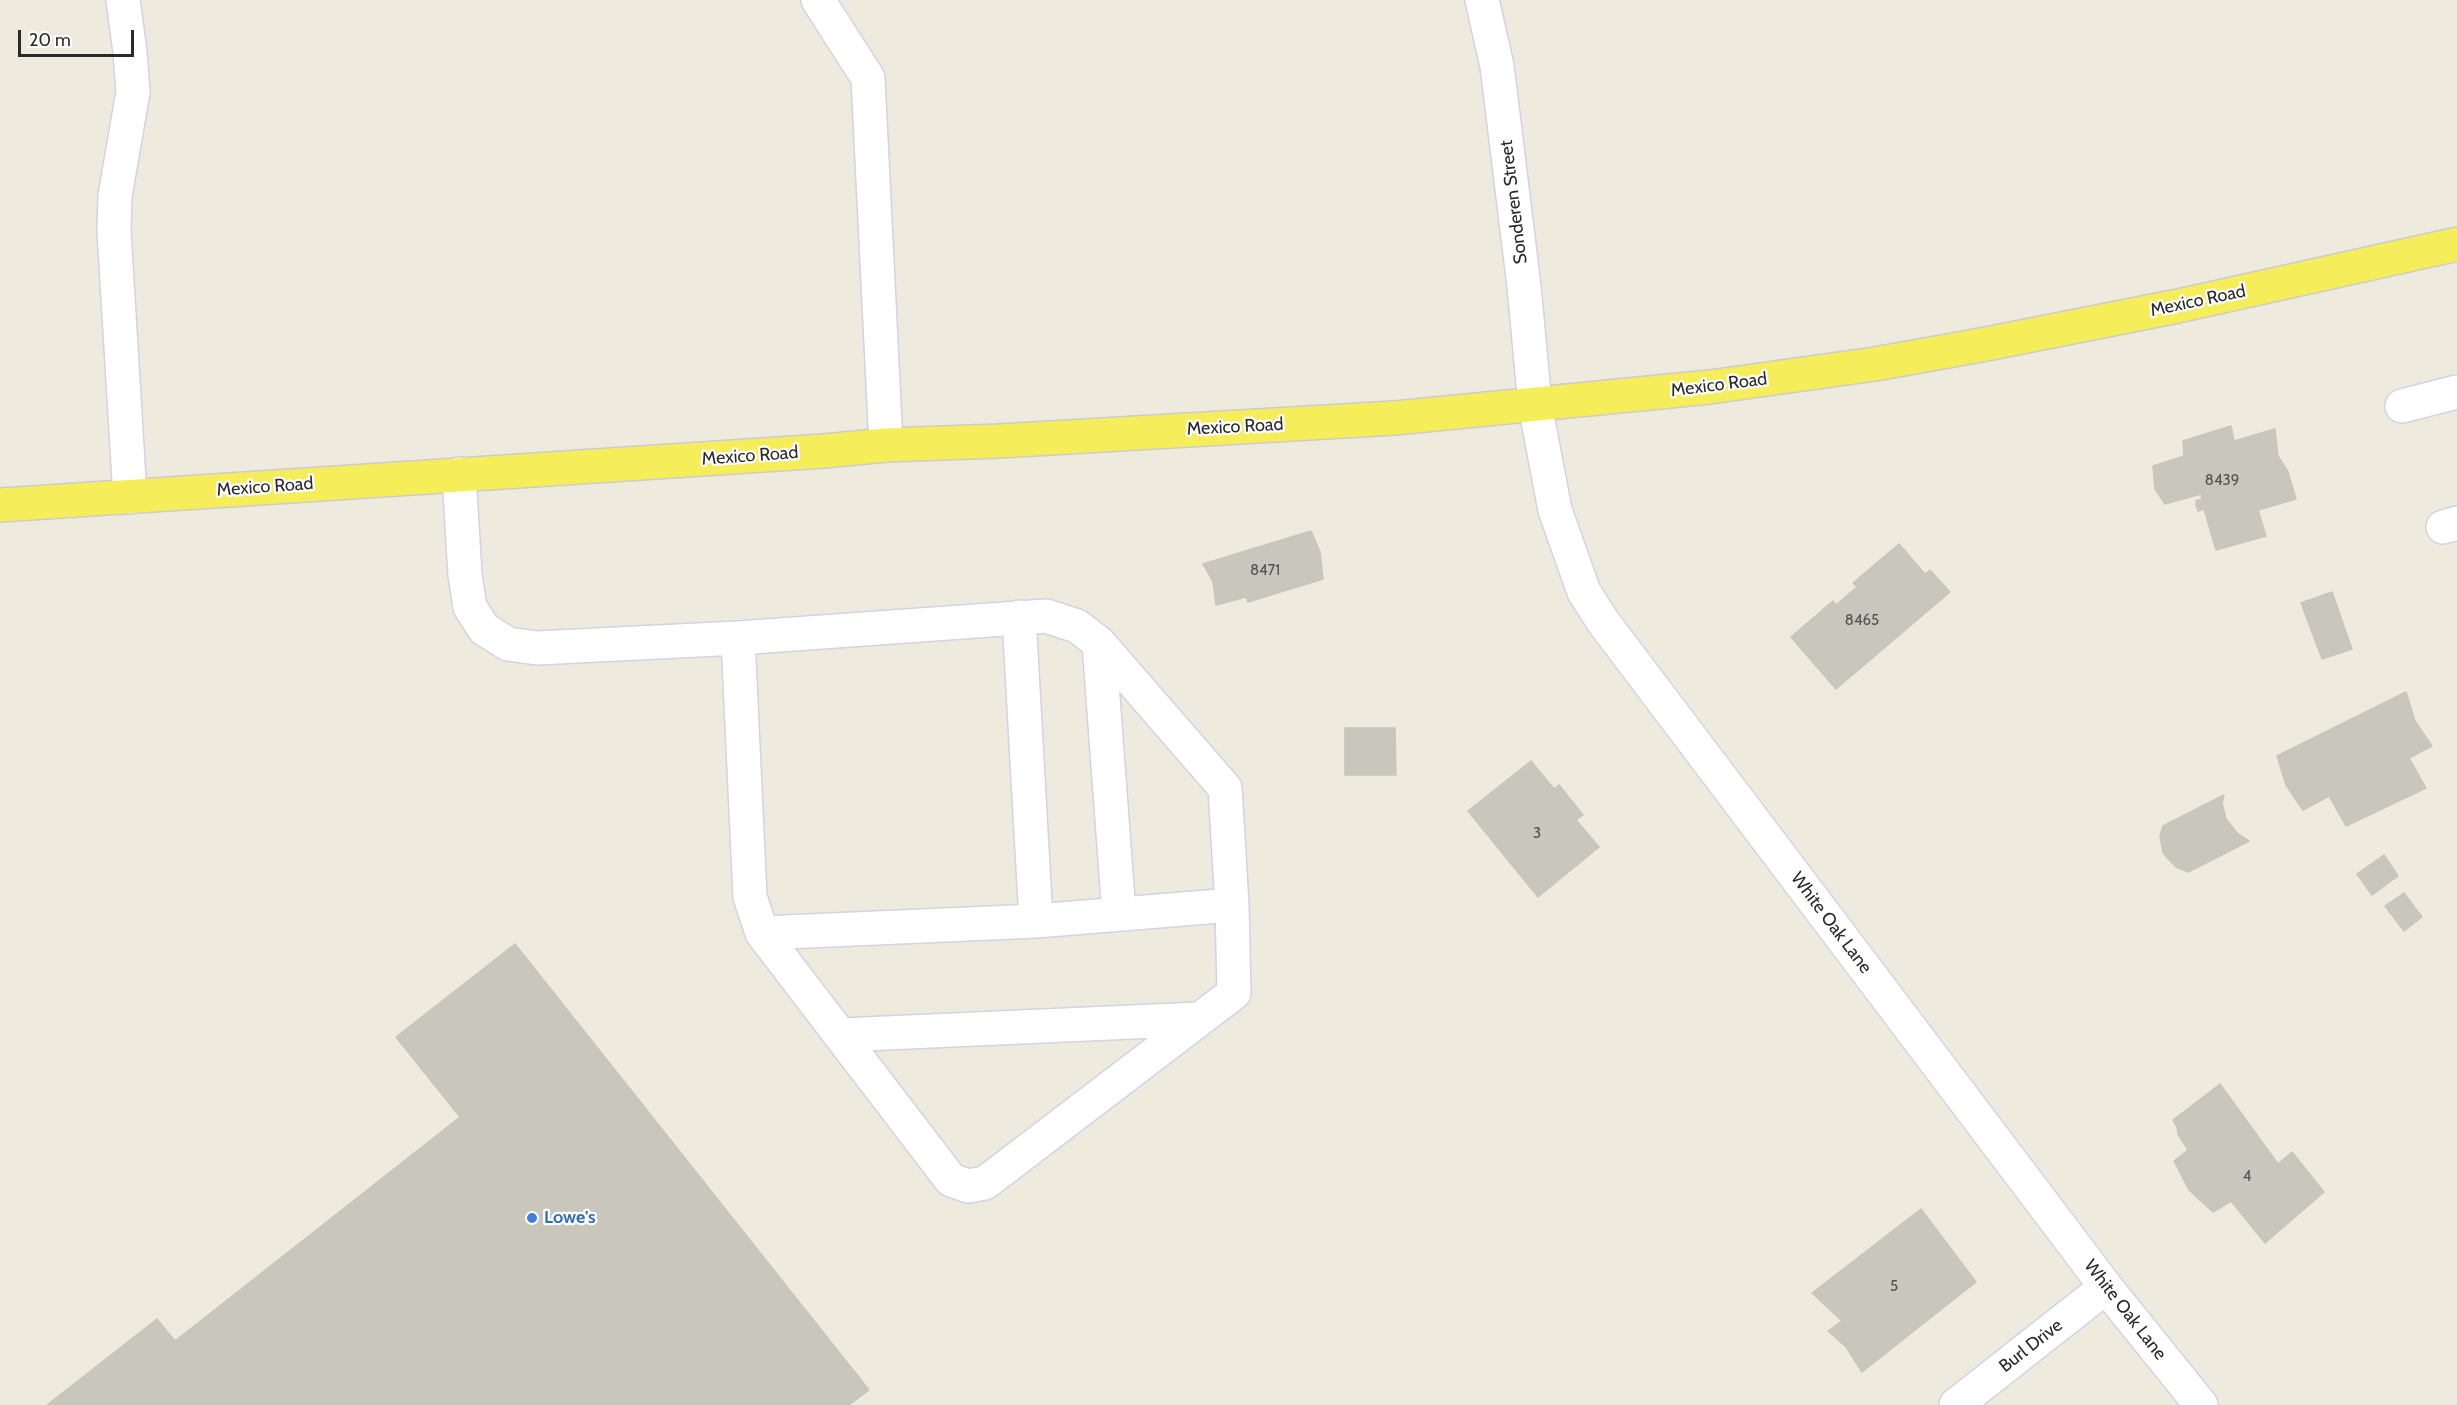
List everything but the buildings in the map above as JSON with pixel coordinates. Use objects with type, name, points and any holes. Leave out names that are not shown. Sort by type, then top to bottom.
[{"type":"main road","name":"Mexico Road","points":[[0,505],[886,445],[999,441],[1347,421],[1710,387],[1875,364],[2178,306],[2457,244]]},
{"type":"street","points":[[123,0],[133,92],[115,196],[114,231],[130,497]]},
{"type":"street","points":[[818,0],[868,78],[886,445]]},
{"type":"street","name":"Sonderen Street","points":[[1482,0],[1497,66],[1535,405]]},
{"type":"street","points":[[2402,406],[2457,392]]},
{"type":"street","name":"White Oak Lane","points":[[1535,405],[1555,510],[1584,592],[1604,623],[2106,1287],[2200,1405]]},
{"type":"street","points":[[459,474],[465,575],[470,607],[484,629],[508,644],[537,648],[738,638],[1046,616],[1077,626],[1099,643],[1225,788],[1232,905],[1234,993],[985,1183],[968,1186],[951,1180],[762,933],[750,897],[738,638]]},
{"type":"street","points":[[1019,617],[1036,921]]},
{"type":"street","points":[[1099,643],[1119,914]]},
{"type":"street","points":[[762,933],[1036,921],[1232,905]]},
{"type":"street","points":[[841,1035],[1199,1019]]},
{"type":"street","name":"Burl Drive","points":[[1956,1405],[2106,1287]]},
{"type":"place","name":"Lowe's","points":[[532,1218]]}]
